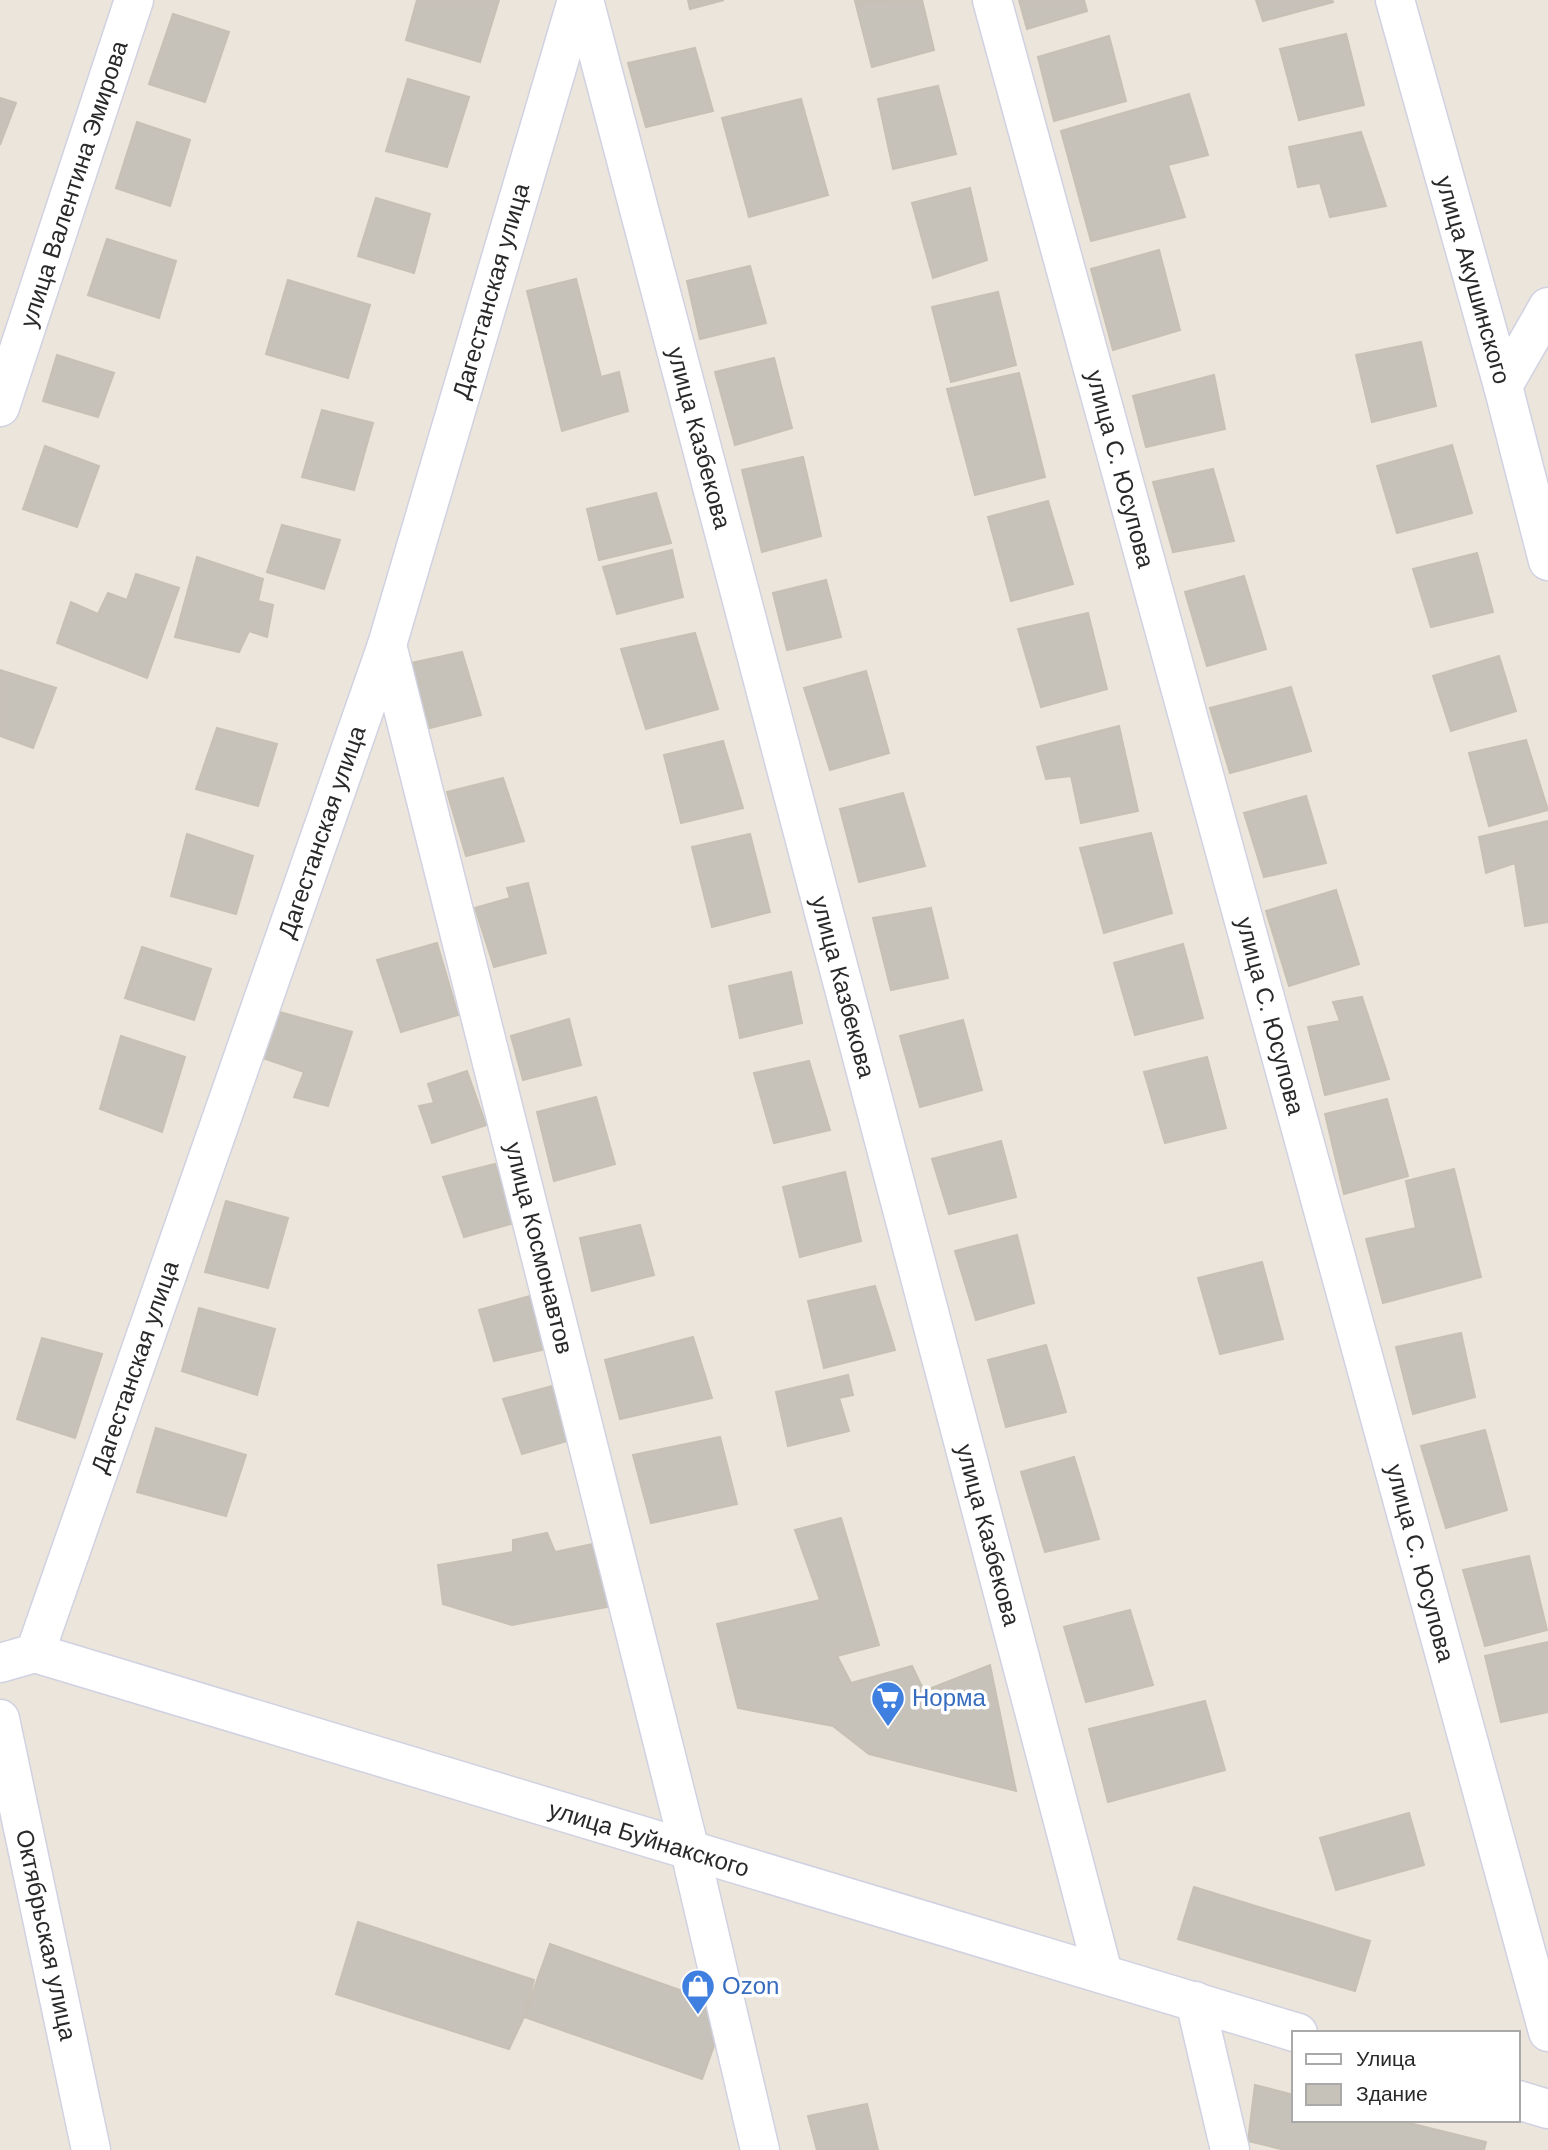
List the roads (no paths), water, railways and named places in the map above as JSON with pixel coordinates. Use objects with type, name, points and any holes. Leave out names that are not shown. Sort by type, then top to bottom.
[{"type":"street","name":"улица Валентина Эмирова","points":[[0,407],[134,0]]},
{"type":"street","name":"Дагестанская улица","points":[[18,1658],[387,645],[577,0]]},
{"type":"street","name":"улица Казбекова","points":[[584,0],[1103,1973]]},
{"type":"street","name":"улица С. Юсупова","points":[[992,0],[1548,2032]]},
{"type":"street","name":"улица Акушинского","points":[[1395,0],[1503,386],[1548,561]]},
{"type":"street","points":[[1503,386],[1548,307]]},
{"type":"street","name":"улица Космонавтов","points":[[387,645],[690,1852],[760,2150]]},
{"type":"street","name":"улица Буйнакского","points":[[18,1658],[690,1852],[1292,2031]]},
{"type":"street","name":"Октябрьская улица","points":[[0,1719],[91,2150]]},
{"type":"street","points":[[1195,2001],[1230,2150]]},
{"type":"street","points":[[1520,2101],[1548,2109]]},
{"type":"place","name":"Норма","points":[[888,1728]]},
{"type":"place","name":"Ozon","points":[[698,2016]]}]
